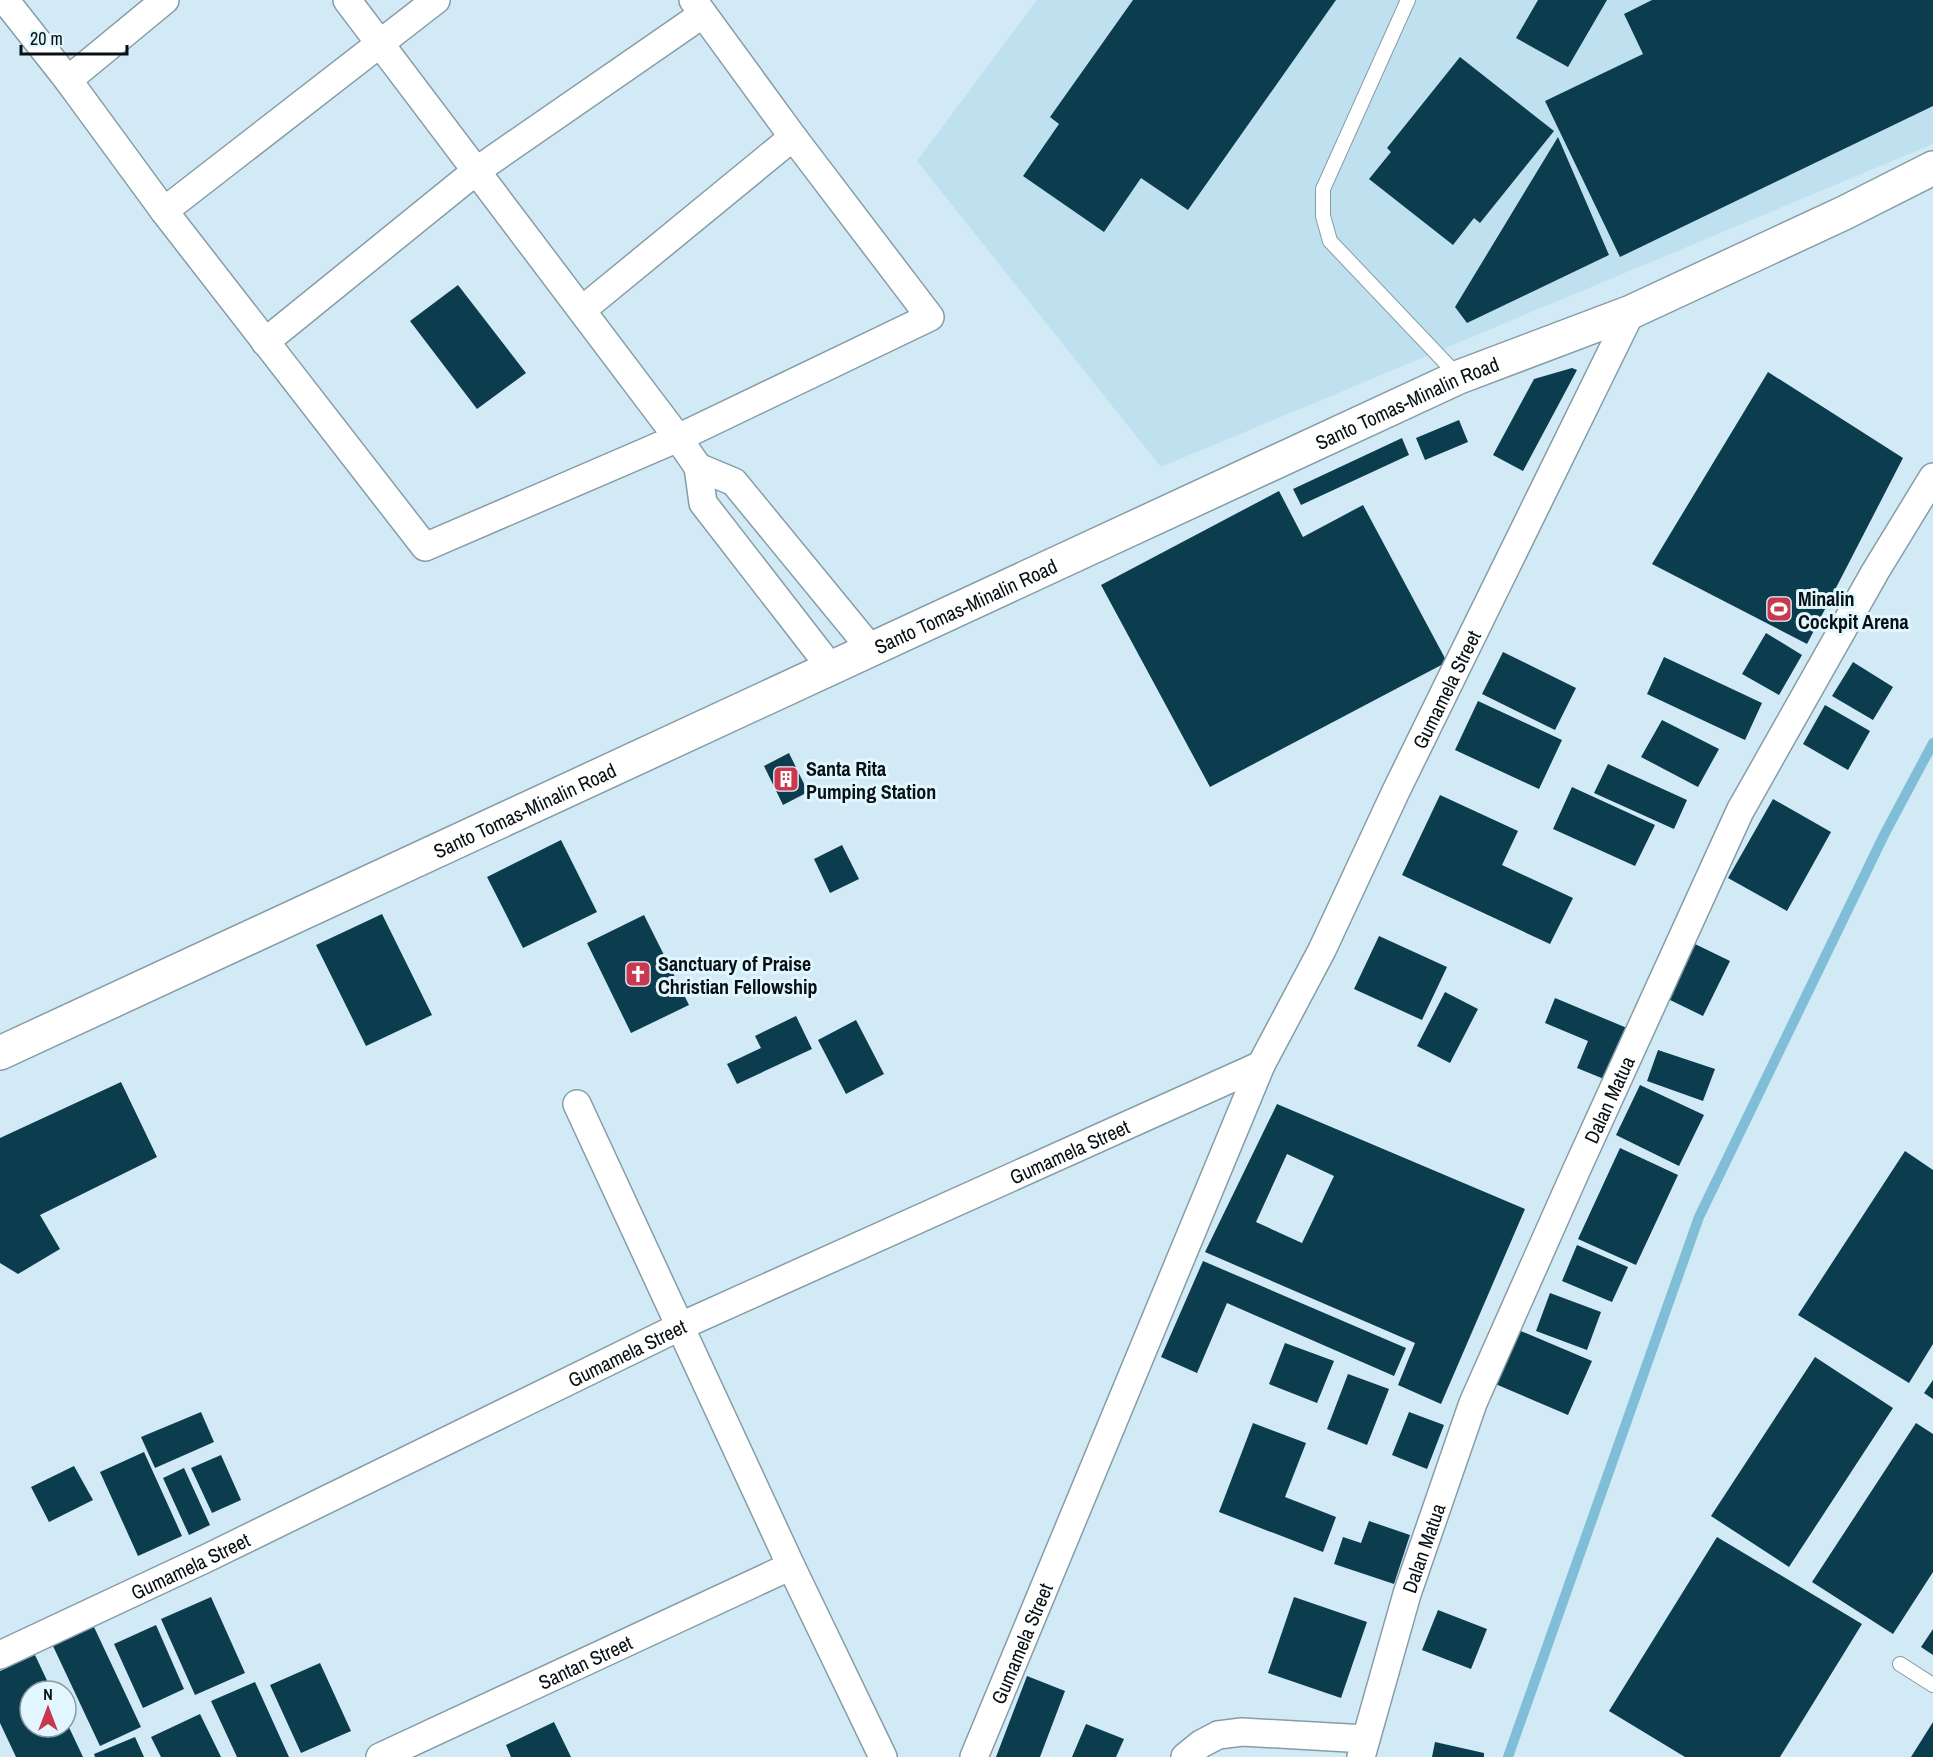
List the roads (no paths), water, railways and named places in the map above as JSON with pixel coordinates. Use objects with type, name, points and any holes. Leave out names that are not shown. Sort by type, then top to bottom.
[{"type":"main road","name":"Santo Tomas-Minalin Road","points":[[0,1053],[1459,377],[1631,312],[1845,213],[1933,168]]},
{"type":"street","points":[[5,0],[68,80],[164,211],[265,342],[425,547],[678,438],[930,317],[793,137],[698,7],[476,171],[265,342]]},
{"type":"street","points":[[68,80],[165,0]]},
{"type":"street","points":[[347,0],[678,438],[698,466],[703,503],[831,668]]},
{"type":"street","points":[[164,211],[436,0]]},
{"type":"street","points":[[582,310],[793,137]]},
{"type":"street","name":"Gumamela Street","points":[[974,1757],[1261,1065],[1322,950],[1395,791],[1631,312]]},
{"type":"street","points":[[698,466],[734,483],[871,649]]},
{"type":"street","name":"Dalan Matua","points":[[1364,1748],[1407,1594],[1473,1403],[1576,1172],[1740,811],[1875,572],[1933,477]]},
{"type":"street","name":"Gumamela Street","points":[[0,1655],[207,1558],[681,1326],[1261,1065]]},
{"type":"street","points":[[577,1104],[791,1566],[883,1757]]},
{"type":"street","name":"Santan Street","points":[[380,1757],[791,1566]]},
{"type":"street","points":[[1185,1757],[1201,1744],[1218,1735],[1242,1732],[1364,1748]]},
{"type":"lane","points":[[1408,0],[1323,189],[1323,216],[1330,241],[1459,377]]},
{"type":"lane","points":[[1900,1664],[1933,1685]]},
{"type":"waterway","points":[[1508,1757],[1699,1217],[1884,835],[1933,743]]},
{"type":"place","name":"Minalin Cockpit Arena","points":[[1779,609]]},
{"type":"place","name":"Santa Rita Pumping Station","points":[[786,779]]},
{"type":"place","name":"Sanctuary of Praise Christian Fellowship","points":[[638,974]]}]
